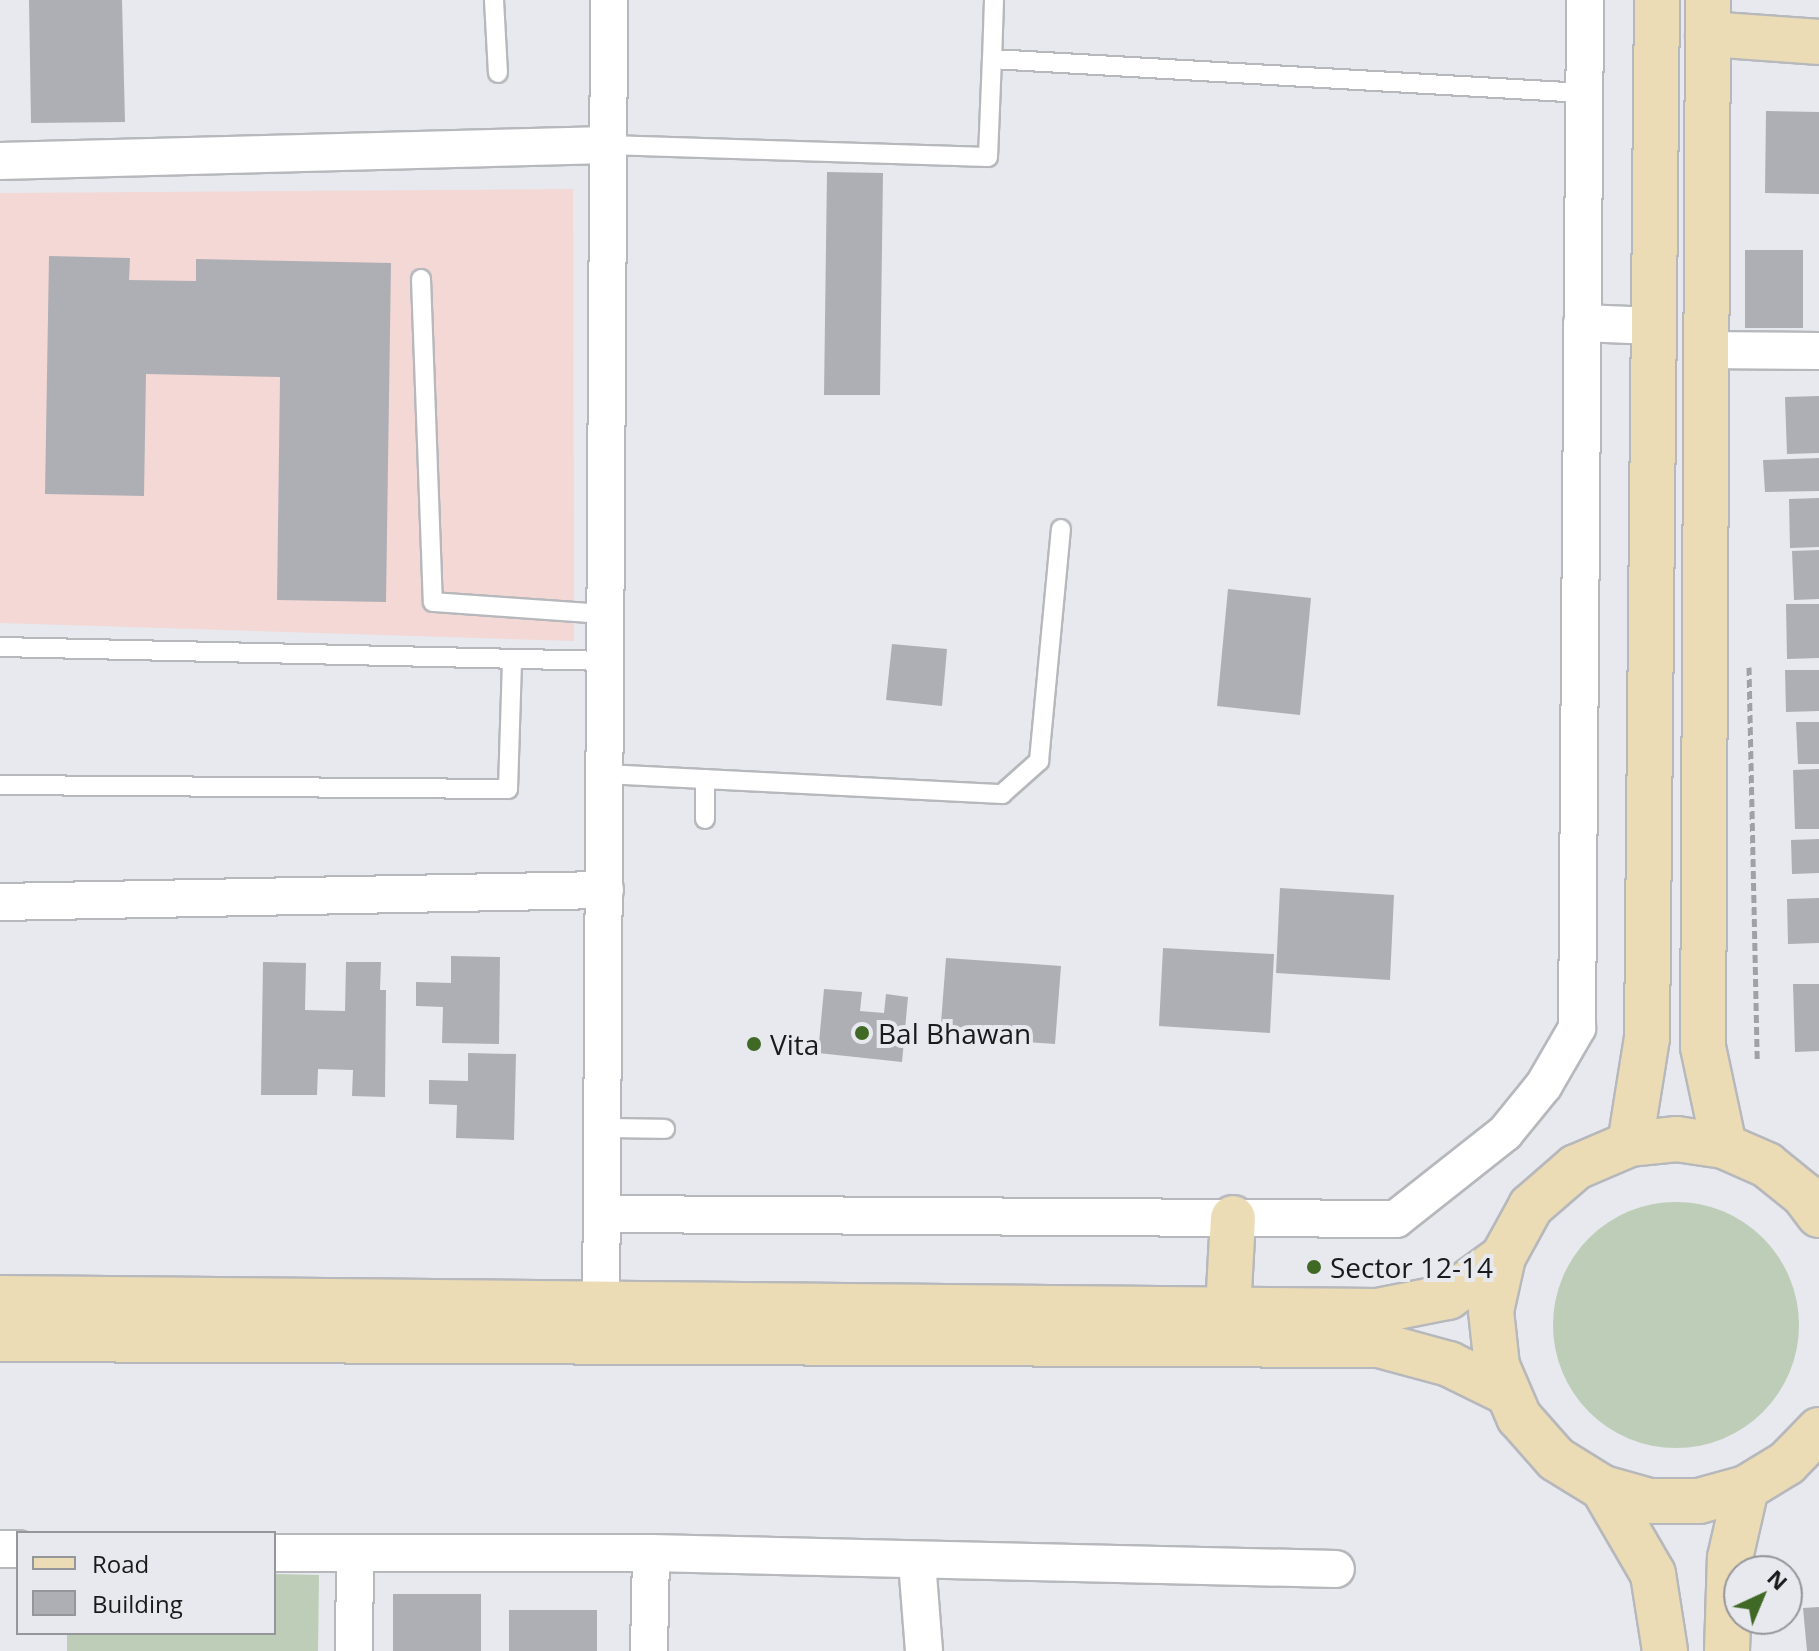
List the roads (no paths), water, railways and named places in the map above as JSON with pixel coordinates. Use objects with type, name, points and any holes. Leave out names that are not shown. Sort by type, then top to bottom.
[{"type":"street","points":[[601,1323],[609,0]]},
{"type":"street","points":[[1630,1144],[1647,1038],[1657,0]]},
{"type":"street","points":[[603,1214],[1396,1219],[1505,1133],[1544,1085],[1577,1028],[1584,93],[1581,2]]},
{"type":"street","points":[[1724,1146],[1703,1047],[1708,17],[1819,42]]},
{"type":"street","points":[[0,161],[608,145]]},
{"type":"street","points":[[1582,323],[1654,326]]},
{"type":"street","points":[[1706,350],[1819,351]]},
{"type":"street","points":[[0,902],[605,890]]},
{"type":"street","points":[[1819,1215],[1804,1195],[1767,1165],[1724,1146],[1677,1139],[1630,1144],[1602,1153],[1552,1184],[1515,1230],[1503,1257],[1491,1311],[1494,1353],[1506,1392],[1519,1417],[1556,1459],[1603,1488],[1650,1501],[1699,1501],[1746,1488],[1787,1463],[1819,1430]]},
{"type":"street","points":[[1228,1310],[1233,1218]]},
{"type":"street","points":[[0,1339],[1228,1310],[1377,1311],[1448,1297],[1503,1257]]},
{"type":"street","points":[[0,1298],[601,1323],[1379,1345],[1449,1364],[1506,1392]]},
{"type":"street","points":[[1603,1488],[1653,1574],[1665,1651]]},
{"type":"street","points":[[1727,1651],[1730,1558],[1746,1488]]},
{"type":"street","points":[[276,1553],[651,1553],[917,1562],[1336,1569]]},
{"type":"street","points":[[649,1651],[651,1553]]},
{"type":"street","points":[[354,1651],[355,1554]]},
{"type":"street","points":[[917,1562],[924,1651]]},
{"type":"lane","points":[[494,0],[498,73]]},
{"type":"lane","points":[[608,145],[988,157],[994,0]]},
{"type":"lane","points":[[992,59],[1584,93]]},
{"type":"lane","points":[[421,279],[433,602],[606,614]]},
{"type":"lane","points":[[605,774],[1002,794],[1039,761],[1061,529]]},
{"type":"lane","points":[[0,647],[606,661]]},
{"type":"lane","points":[[0,785],[508,789],[512,659]]},
{"type":"lane","points":[[705,779],[705,819]]},
{"type":"lane","points":[[603,1128],[665,1129]]},
{"type":"place","name":"Bal Bhawan","points":[[862,1033]]},
{"type":"place","name":"Vita","points":[[754,1044]]},
{"type":"place","name":"Sector 12-14","points":[[1314,1267]]}]
